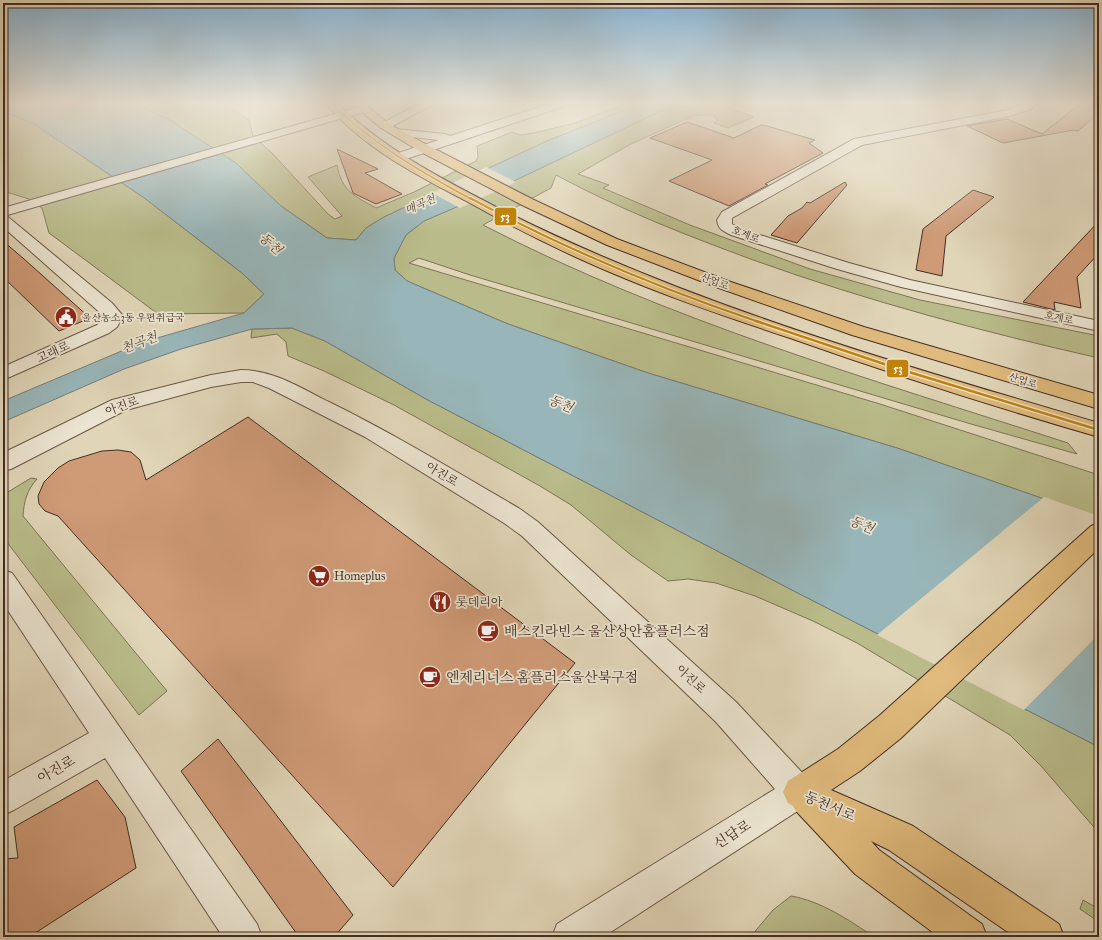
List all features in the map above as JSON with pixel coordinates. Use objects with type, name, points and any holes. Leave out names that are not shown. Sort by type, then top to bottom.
[{"type":"main road","points":[[384,146],[431,177],[503,216],[588,257],[700,302],[845,352],[1099,430]]},
{"type":"main road","name":"산업로","points":[[420,146],[527,202],[612,242],[722,284],[858,331],[1099,402]]},
{"type":"main road","name":"신답로","points":[[799,792],[849,760],[890,727],[1099,533]]},
{"type":"main road","name":"동천서로","points":[[799,792],[866,862],[969,937]]},
{"type":"main road","name":"동천서로","points":[[799,792],[901,838],[1046,937]]},
{"type":"street","points":[[3,212],[232,146]]},
{"type":"street","points":[[399,157],[434,146]]},
{"type":"street","name":"호계로","points":[[851,146],[727,215],[724,220],[726,226],[736,232],[850,268],[907,284],[1099,326]]},
{"type":"street","name":"고래로","points":[[3,220],[114,316],[111,323],[103,329],[3,374]]},
{"type":"street","name":"아진로","points":[[3,464],[107,411],[130,402],[227,377],[242,376],[265,378],[400,448],[512,516],[530,529],[726,712],[799,792]]},
{"type":"street","points":[[3,581],[244,937]]},
{"type":"street","name":"아진로","points":[[3,799],[110,738]]},
{"type":"street","name":"신답로","points":[[572,936],[799,792]]},
{"type":"green space","points":[[3,146],[67,146],[143,197],[242,273],[264,294],[244,313],[158,314],[49,233],[42,208],[29,199],[3,191]]},
{"type":"green space","points":[[203,146],[264,146],[328,214],[335,219],[342,216],[308,177],[337,165],[342,181],[350,192],[376,208],[414,192],[476,161],[478,157],[477,146],[537,146],[384,217],[366,228],[356,240],[327,238],[281,206]]},
{"type":"green space","points":[[588,146],[627,146],[578,174],[609,185],[603,188],[690,225],[810,269],[920,300],[1099,336],[1099,358],[1012,338],[926,315],[798,276],[731,252],[655,222],[605,200],[556,175],[551,188],[483,225],[553,259],[625,291],[771,346],[1068,443],[1077,454],[971,424],[470,275],[419,258],[409,263],[880,404],[1099,475],[1099,518],[897,448],[648,373],[508,324],[407,281],[395,270],[394,258],[406,235],[424,221],[482,196]]},
{"type":"green space","points":[[292,328],[325,341],[426,399],[792,590],[1099,747],[1099,833],[1041,766],[1010,735],[857,643],[813,621],[755,596],[716,583],[688,579],[668,581],[631,555],[571,505],[540,486],[394,405],[324,371],[288,356],[286,342],[277,334],[251,338],[252,329]]},
{"type":"green space","points":[[31,478],[37,479],[27,496],[23,516],[167,691],[139,715],[3,537],[3,495]]},
{"type":"green space","points":[[791,896],[802,898],[824,907],[845,918],[874,937],[763,937],[752,935],[773,910]]},
{"type":"green space","points":[[1083,900],[1099,909],[1099,922],[1080,909]]},
{"type":"water","points":[[67,146],[210,146],[236,163],[281,206],[327,238],[356,240],[366,228],[384,217],[537,146],[588,146],[482,196],[424,221],[406,235],[394,258],[395,270],[407,281],[508,324],[648,373],[897,448],[1099,518],[1099,747],[792,590],[426,399],[325,341],[292,328],[252,329],[181,349],[124,369],[3,422],[3,401],[143,342],[244,313],[264,294],[242,273],[143,197]]},
{"type":"pier","points":[[486,167],[516,182],[460,208],[432,193]]},
{"type":"pier","points":[[1044,497],[1099,516],[1099,634],[1024,710],[877,635]]},
{"type":"building","points":[[672,146],[813,146],[823,153],[765,184],[768,185],[729,206],[669,181],[712,160]]},
{"type":"building","points":[[337,149],[378,169],[365,173],[402,194],[376,204],[353,193]]},
{"type":"building","points":[[845,182],[847,185],[797,243],[771,235],[788,216],[802,208],[807,202],[810,203]]},
{"type":"building","points":[[973,190],[994,197],[946,236],[942,276],[916,270],[923,229]]},
{"type":"building","points":[[1099,221],[1099,253],[1077,277],[1081,308],[1054,302],[1055,310],[1023,302]]},
{"type":"building","points":[[3,241],[90,318],[59,331],[3,277]]},
{"type":"building","points":[[248,417],[575,663],[393,887],[58,516],[45,511],[39,504],[38,496],[44,482],[58,468],[69,461],[102,451],[118,450],[131,452],[140,460],[146,480]]},
{"type":"building","points":[[218,739],[353,915],[334,937],[299,937],[181,771]]},
{"type":"building","points":[[97,780],[125,817],[136,868],[29,937],[3,937],[3,859],[18,858],[14,827]]},
{"type":"transit line","name":"53","points":[[382,146],[412,165],[496,212],[556,242],[634,277],[820,343],[1099,430]]},
{"type":"place","name":"울산농소3동 우편취급국","points":[[66,317]]},
{"type":"place","name":"Homeplus","points":[[319,576]]},
{"type":"place","name":"롯데리아","points":[[440,602]]},
{"type":"place","name":"배스킨라빈스 울산상안홈플러스점","points":[[488,631]]},
{"type":"place","name":"엔제리너스 홈플러스울산북구점","points":[[430,677]]},
{"type":"water label","name":"매곡천","points":[[420,204]]},
{"type":"water label","name":"동천","points":[[271,243]]},
{"type":"water label","name":"천곡천","points":[[139,342]]},
{"type":"water label","name":"동천","points":[[561,403]]},
{"type":"water label","name":"동천","points":[[862,524]]}]
